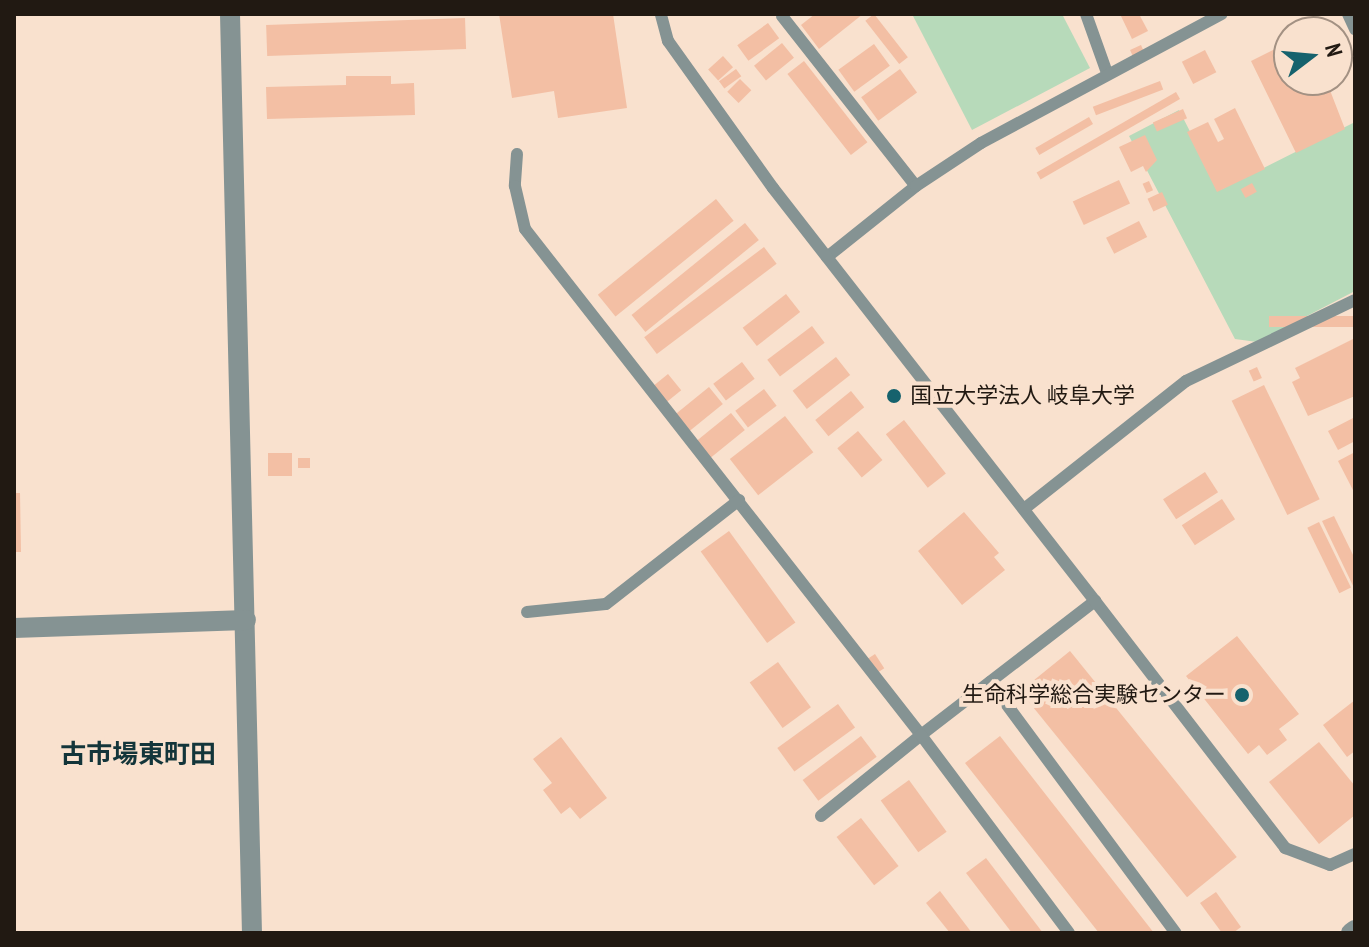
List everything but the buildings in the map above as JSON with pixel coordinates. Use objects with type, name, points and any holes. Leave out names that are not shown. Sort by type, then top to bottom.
[{"type":"street","points":[[230,14],[252,933]]},
{"type":"street","points":[[14,628],[246,620]]},
{"type":"lane","points":[[661,14],[668,41],[827,257],[1285,848],[1330,865],[1355,854]]},
{"type":"lane","points":[[1086,14],[1107,73]]},
{"type":"lane","points":[[827,257],[916,186],[981,143],[1222,14]]},
{"type":"lane","points":[[1348,14],[1355,27]]},
{"type":"lane","points":[[782,16],[916,186]]},
{"type":"lane","points":[[517,154],[515,186],[525,229],[921,735],[1069,933]]},
{"type":"lane","points":[[1024,509],[1186,381],[1355,300]]},
{"type":"lane","points":[[527,612],[606,604],[739,500]]},
{"type":"lane","points":[[821,816],[1095,601]]},
{"type":"lane","points":[[990,682],[1176,933]]},
{"type":"green space","points":[[912,14],[1062,14],[1090,68],[972,130]]},
{"type":"green space","points":[[1179,110],[1220,190],[1355,122],[1355,291],[1257,342],[1235,339],[1129,136]]},
{"type":"place","name":"国立大学法人 岐阜大学","points":[[894,396]]},
{"type":"place","name":"生命科学総合実験センター","points":[[1242,695]]},
{"type":"district","name":"古市場東町田","points":[[138,754]]}]
